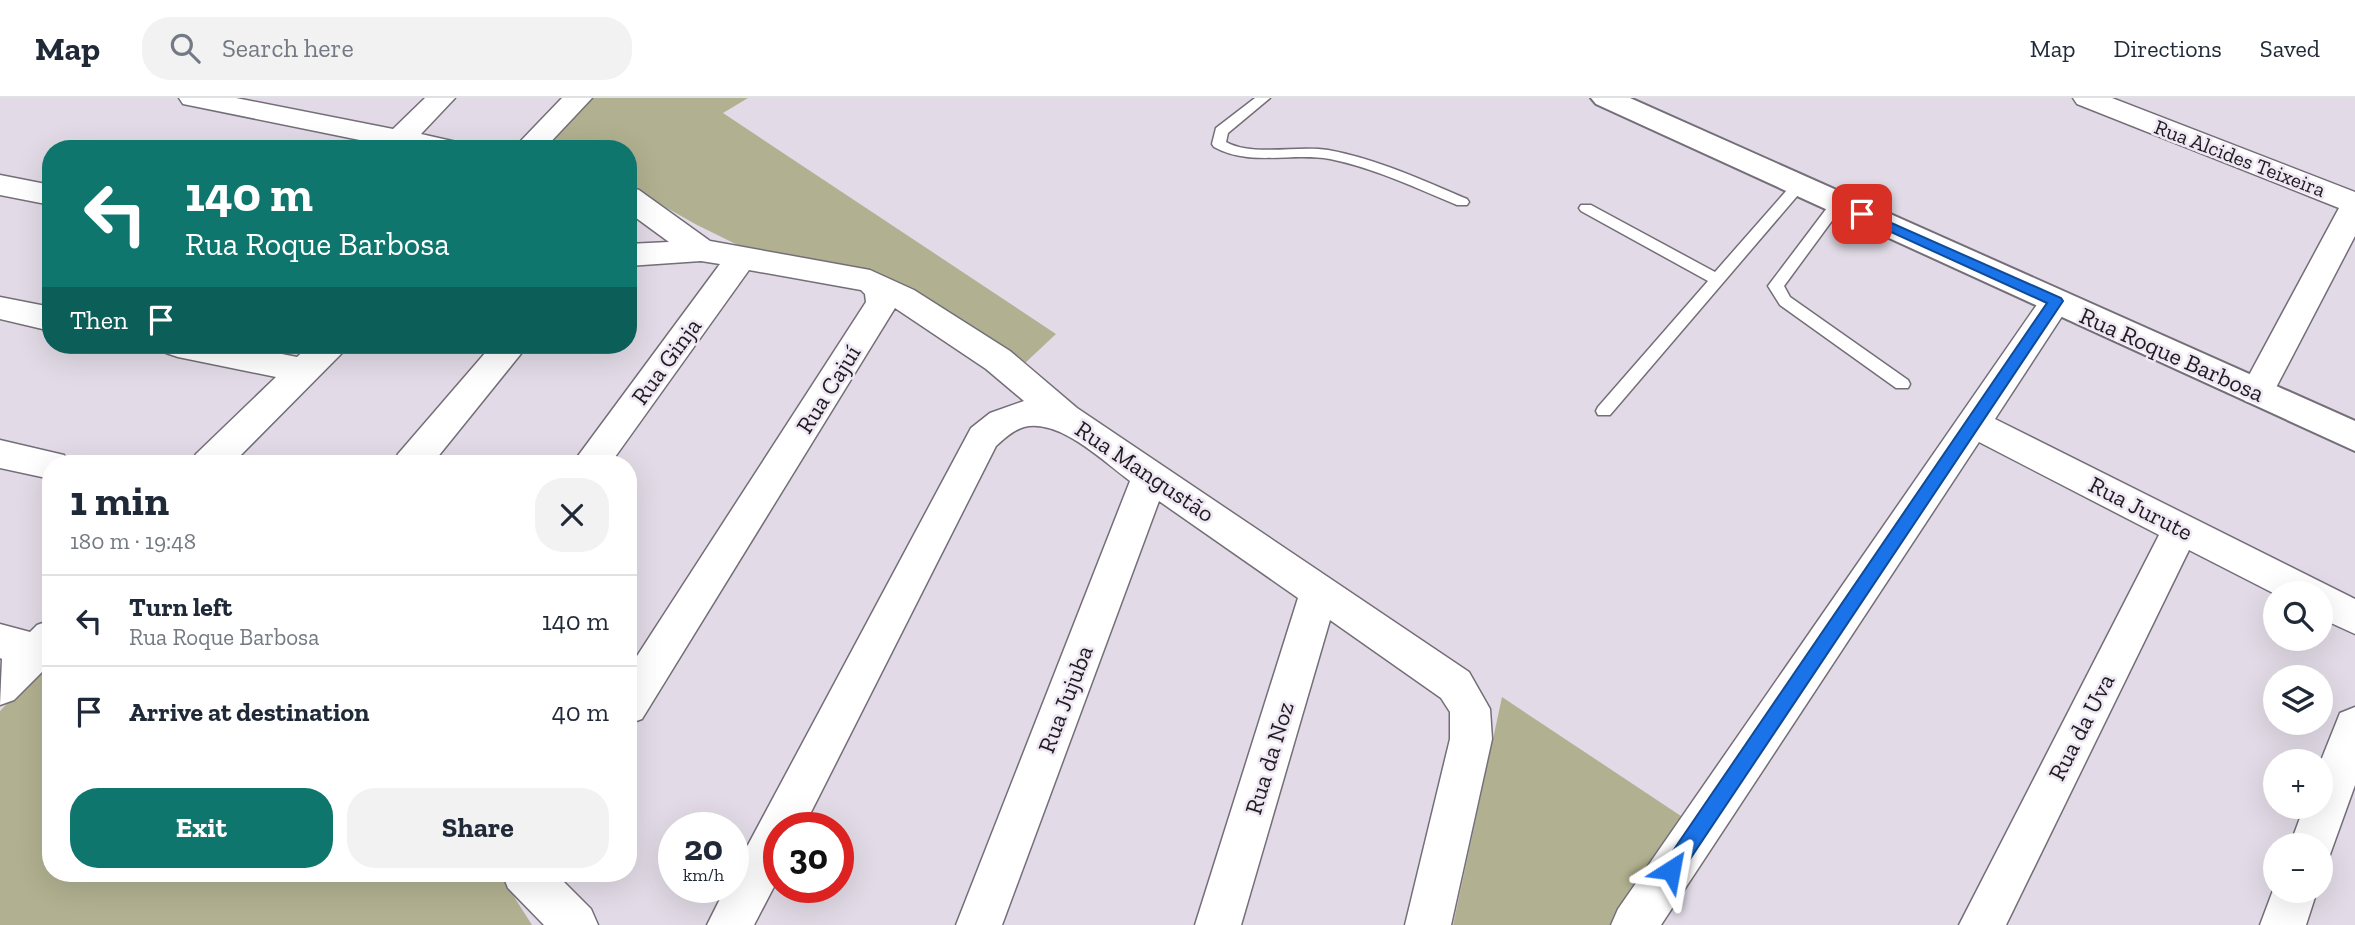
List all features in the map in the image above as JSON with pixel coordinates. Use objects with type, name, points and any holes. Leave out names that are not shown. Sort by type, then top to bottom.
[{"type":"street","points":[[193,98],[286,106],[404,140]]},
{"type":"street","points":[[399,139],[441,98]]},
{"type":"street","points":[[536,140],[578,98]]},
{"type":"street","name":"Rua Roque Barbosa","points":[[1606,98],[2355,437]]},
{"type":"street","name":"Rua Alcides Teixeira","points":[[2087,98],[2355,205]]},
{"type":"street","points":[[0,185],[42,193]]},
{"type":"street","points":[[637,204],[701,250]]},
{"type":"street","points":[[2257,392],[2355,205]]},
{"type":"street","points":[[637,254],[701,250],[870,281],[904,298],[998,360],[1065,417]]},
{"type":"street","name":"Rua Ginja","points":[[597,455],[742,257]]},
{"type":"street","name":"Rua Cajuí","points":[[637,692],[881,303],[882,294],[879,287],[870,281]]},
{"type":"street","points":[[1634,925],[2056,301]]},
{"type":"street","points":[[0,308],[42,316]]},
{"type":"street","points":[[222,354],[304,371]]},
{"type":"street","points":[[218,455],[321,354]]},
{"type":"street","points":[[419,455],[503,354]]},
{"type":"street","name":"Rua Mangustão","points":[[789,812],[983,437],[999,422],[1017,414],[1040,412],[1065,417],[1455,685],[1470,709],[1471,738],[1428,925]]},
{"type":"street","name":"Rua Jurute","points":[[1974,424],[2284,581]]},
{"type":"street","points":[[0,454],[42,463]]},
{"type":"street","name":"Rua Jujuba","points":[[979,925],[1151,474]]},
{"type":"street","name":"Rua da Uva","points":[[1982,925],[2181,529]]},
{"type":"street","name":"Rua da Noz","points":[[1218,925],[1319,591]]},
{"type":"street","points":[[2333,606],[2355,617]]},
{"type":"street","points":[[0,687],[29,643]]},
{"type":"street","points":[[2316,833],[2355,726]]},
{"type":"street","name":"Rua Mangustão","points":[[730,925],[763,862]]},
{"type":"street","points":[[533,882],[575,925]]},
{"type":"street","points":[[2283,925],[2291,903]]},
{"type":"lane","points":[[1263,98],[1221,131],[1219,145],[1229,152],[1262,154],[1310,151],[1355,159],[1462,202]]},
{"type":"lane","points":[[1604,411],[1799,185]]},
{"type":"lane","points":[[1838,203],[1776,286],[1785,301],[1902,384]]},
{"type":"lane","points":[[1586,208],[1718,280]]},
{"type":"green space","points":[[590,98],[748,98],[723,113],[1056,334],[1024,364],[886,280],[750,251],[637,191],[637,140],[547,140]]},
{"type":"green space","points":[[42,667],[42,882],[505,882],[532,925],[0,925],[0,711]]},
{"type":"green space","points":[[1502,697],[1696,826],[1629,925],[1453,925]]},
{"type":"route","points":[[1671,870],[2056,301],[1862,214]]}]
